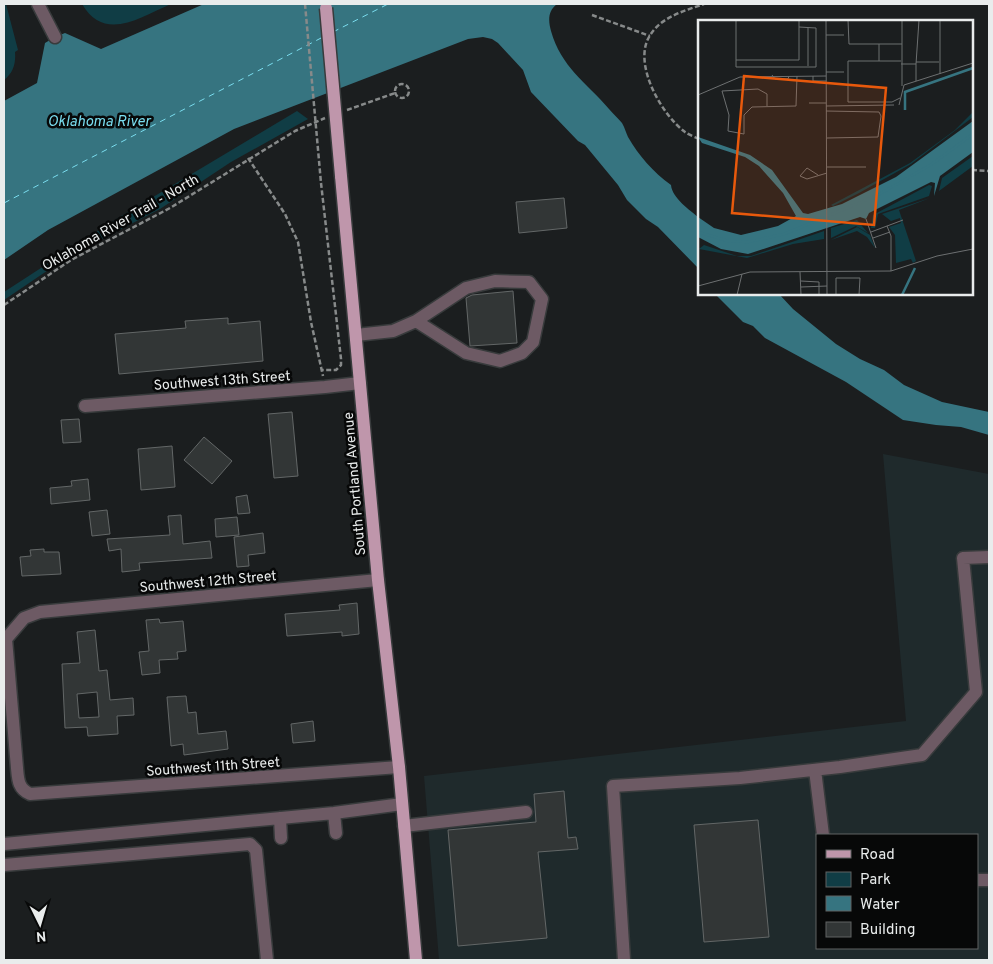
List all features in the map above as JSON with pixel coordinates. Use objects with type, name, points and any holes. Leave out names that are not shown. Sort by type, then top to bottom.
[{"type":"main road","name":"South Portland Avenue","points":[[325,4],[378,580],[399,767],[416,960]]},
{"type":"street","points":[[38,4],[55,37]]},
{"type":"street","points":[[356,335],[393,331],[416,321],[466,288],[495,281],[529,282],[542,299],[533,342],[522,353],[500,361],[466,353],[416,321]]},
{"type":"street","name":"Southwest 13th Street","points":[[85,406],[325,388],[360,383]]},
{"type":"street","points":[[624,960],[613,786],[740,778],[922,755],[976,692],[963,558],[989,556]]},
{"type":"street","name":"Southwest 12th Street","points":[[30,794],[23,791],[19,783],[6,639],[24,618],[40,612],[378,580]]},
{"type":"street","name":"Southwest 11th Street","points":[[30,794],[399,767]]},
{"type":"street","points":[[815,770],[823,834]]},
{"type":"street","points":[[4,844],[334,813],[402,804]]},
{"type":"street","points":[[404,826],[526,812]]},
{"type":"street","points":[[334,813],[336,834]]},
{"type":"street","points":[[280,818],[282,838]]},
{"type":"street","points":[[4,865],[250,844],[256,850],[267,960]]},
{"type":"path","points":[[305,4],[321,183],[341,360],[341,366],[336,370],[322,370]]},
{"type":"path","points":[[698,138],[686,132],[659,103],[650,82],[645,62],[645,47],[650,36],[662,22],[671,16],[704,4]]},
{"type":"path","points":[[592,15],[650,36]]},
{"type":"path","points":[[400,85],[408,88],[408,95],[404,98],[399,98],[395,93],[395,89],[400,85]]},
{"type":"path","points":[[346,110],[395,93]]},
{"type":"path","name":"Oklahoma River Trail - North","points":[[4,305],[71,260],[170,208],[248,158],[295,131],[329,117]]},
{"type":"path","points":[[248,158],[285,214],[298,242],[311,322],[325,388]]},
{"type":"path","points":[[973,170],[989,171]]},
{"type":"shaded area","points":[[883,454],[989,474],[989,960],[439,960],[424,776],[906,721]]},
{"type":"green space","points":[[4,4],[6,4],[18,50],[15,52],[12,71],[4,80]]},
{"type":"green space","points":[[82,4],[171,4],[135,20],[112,25],[101,22],[91,16]]},
{"type":"green space","points":[[297,111],[308,119],[231,162],[160,209],[69,256],[4,300],[4,292],[118,218]]},
{"type":"water","name":"Oklahoma River","points":[[204,4],[557,4],[550,13],[549,23],[555,44],[561,55],[575,73],[622,123],[632,144],[647,163],[671,185],[678,199],[698,217],[698,268],[658,227],[646,219],[627,200],[618,185],[585,145],[578,141],[531,92],[523,70],[498,43],[483,37],[468,39],[234,129],[48,230],[4,260],[4,101],[37,83],[45,43],[55,37],[65,33],[101,49]]},
{"type":"water","points":[[716,295],[780,295],[793,309],[836,344],[860,359],[884,370],[904,385],[942,402],[989,412],[989,435],[961,427],[903,420],[846,382],[765,338],[753,326],[743,322]]},
{"type":"building","points":[[564,198],[567,228],[519,233],[516,202]]},
{"type":"building","points":[[513,291],[517,343],[470,346],[466,298],[472,295]]},
{"type":"building","points":[[228,318],[228,324],[260,321],[263,361],[119,374],[115,334],[186,328],[185,321]]},
{"type":"building","points":[[292,412],[298,476],[274,478],[268,414]]},
{"type":"building","points":[[79,419],[81,442],[63,443],[61,420]]},
{"type":"building","points":[[204,437],[232,461],[212,484],[184,460]]},
{"type":"building","points":[[172,446],[175,487],[141,490],[138,449]]},
{"type":"building","points":[[88,479],[90,500],[51,504],[50,488],[72,486],[71,481]]},
{"type":"building","points":[[247,495],[250,513],[238,514],[236,497]]},
{"type":"building","points":[[107,510],[110,534],[92,536],[89,512]]},
{"type":"building","points":[[181,515],[183,544],[210,541],[212,558],[139,563],[140,570],[122,572],[121,549],[109,551],[107,539],[170,535],[168,516]]},
{"type":"building","points":[[237,517],[239,535],[216,537],[215,519]]},
{"type":"building","points":[[263,533],[265,553],[248,555],[249,566],[237,567],[234,537]]},
{"type":"building","points":[[44,549],[44,552],[59,552],[61,574],[22,576],[20,557],[31,556],[30,550]]},
{"type":"building","points":[[357,603],[359,634],[342,636],[342,632],[287,636],[285,614],[340,610],[339,605]]},
{"type":"building","points":[[159,619],[160,623],[183,621],[186,651],[177,652],[178,659],[159,660],[160,673],[142,675],[139,652],[149,651],[146,620]]},
{"type":"building","points":[[95,630],[99,671],[107,670],[110,700],[133,698],[134,715],[117,716],[118,734],[88,736],[87,727],[65,728],[62,664],[80,663],[77,632]],"holes":[[[97,692],[99,717],[79,718],[77,694]]]},
{"type":"building","points":[[186,696],[188,713],[196,712],[198,734],[226,731],[228,749],[184,755],[183,744],[171,746],[167,697]]},
{"type":"building","points":[[313,721],[315,741],[293,743],[291,724]]},
{"type":"building","points":[[564,791],[568,838],[576,837],[578,849],[538,852],[547,938],[458,946],[448,830],[536,822],[534,794]]},
{"type":"building","points":[[758,820],[769,937],[704,942],[694,825]]},
{"type":"ferry route","points":[[333,32],[388,4]]},
{"type":"ferry route","points":[[4,203],[323,37]]}]
